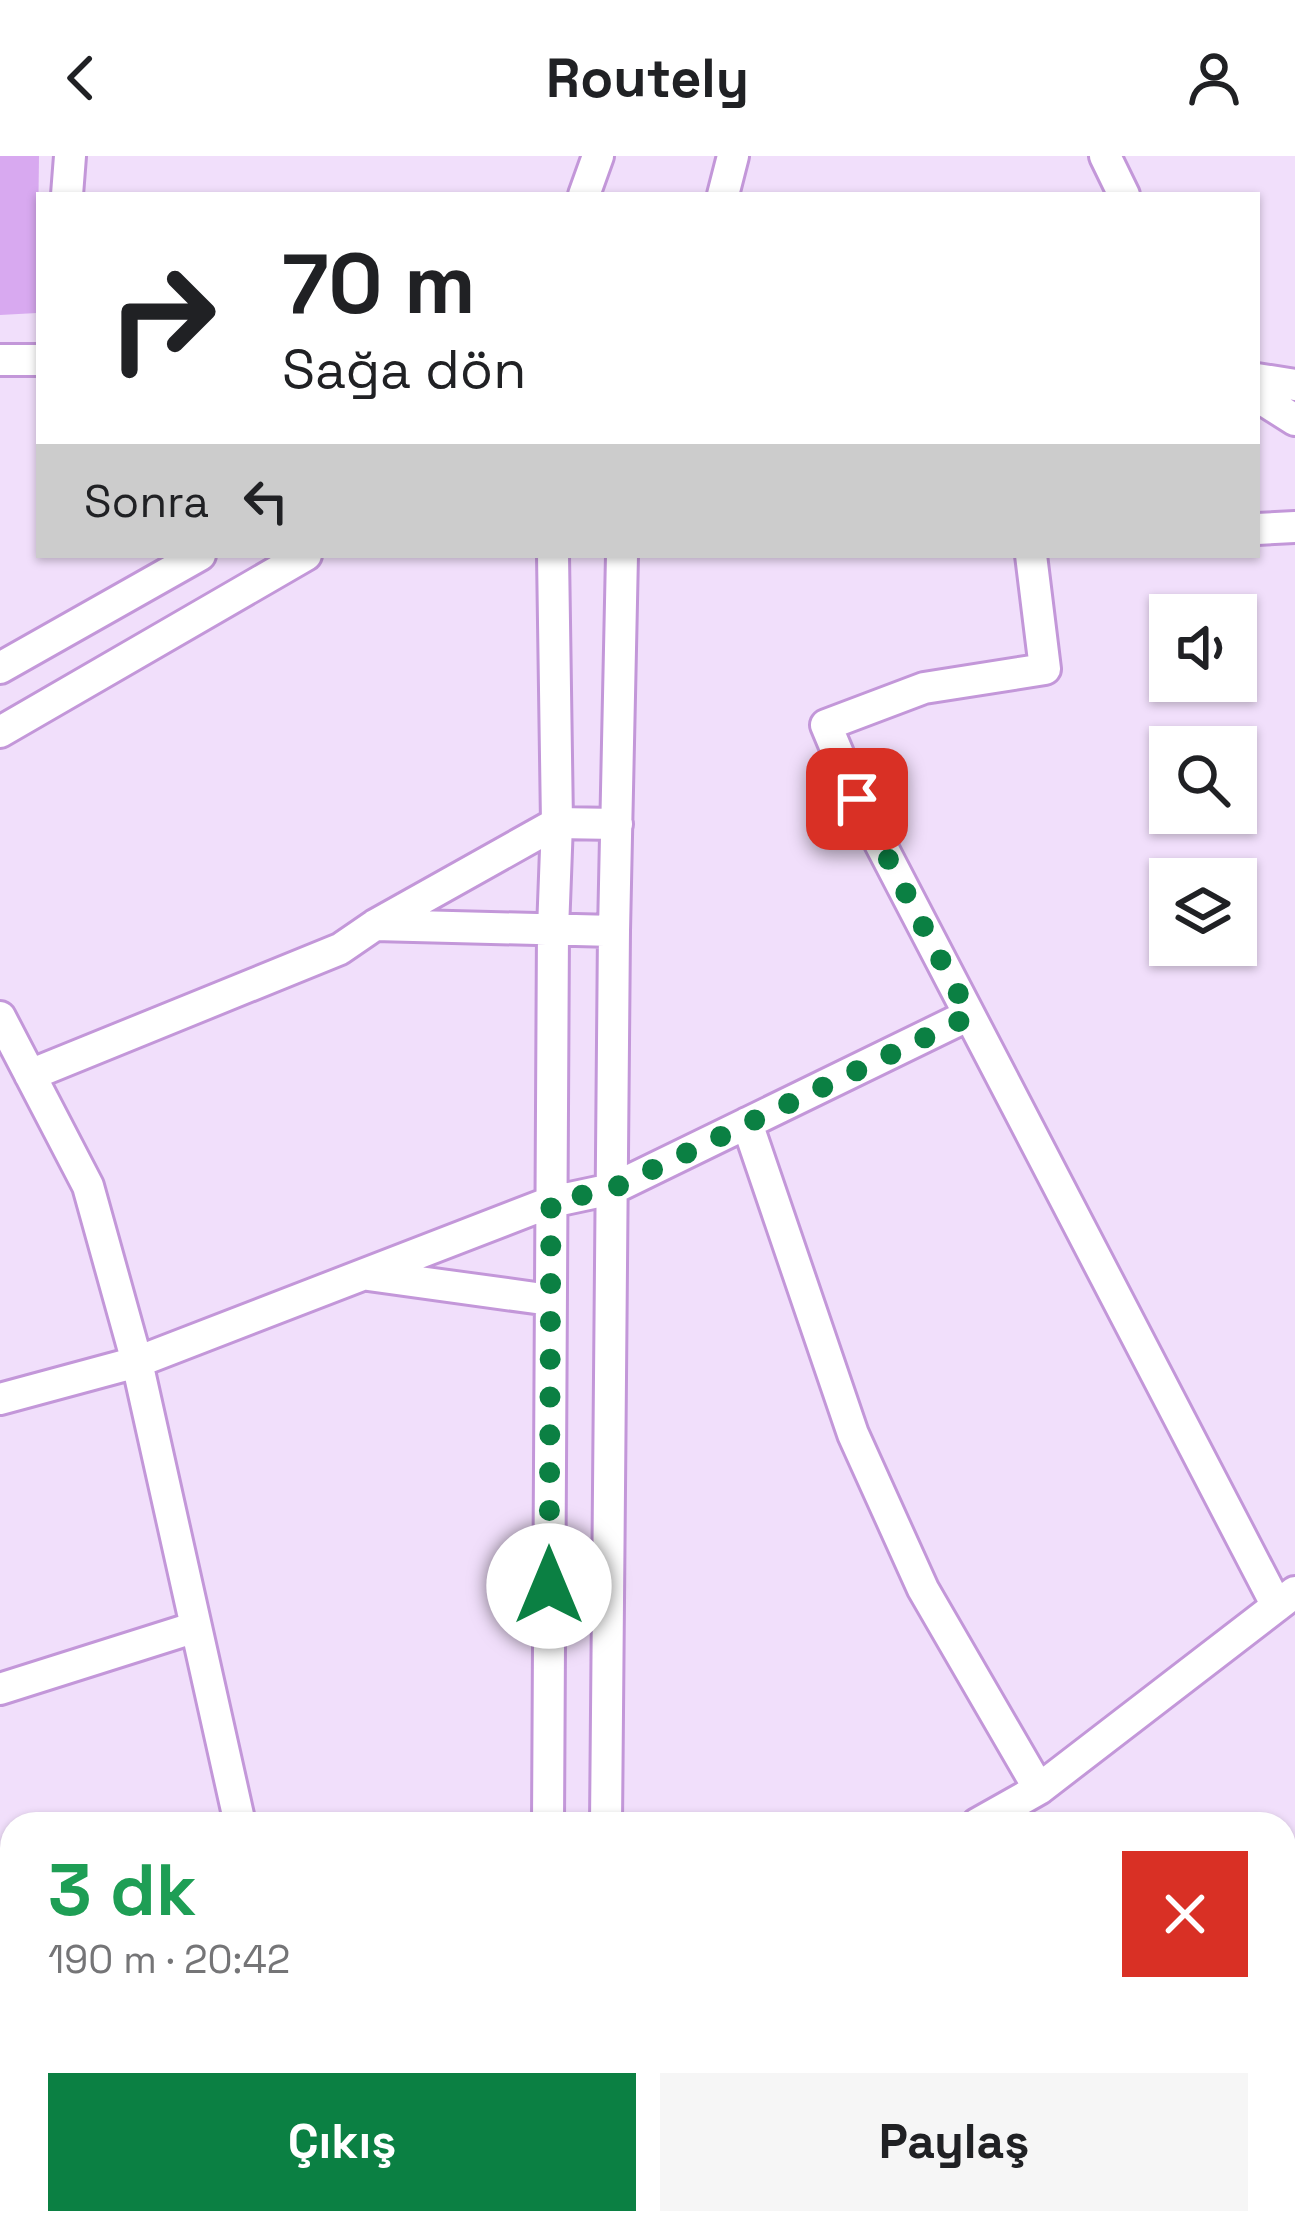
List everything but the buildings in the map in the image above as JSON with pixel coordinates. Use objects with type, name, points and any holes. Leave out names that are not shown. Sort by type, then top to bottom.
[{"type":"street","points":[[68,192],[70,156]]},
{"type":"street","points":[[585,192],[598,156]]},
{"type":"street","points":[[724,192],[733,156]]},
{"type":"street","points":[[1105,156],[1123,192]]},
{"type":"street","points":[[0,360],[36,360]]},
{"type":"street","points":[[1260,379],[1295,385]]},
{"type":"street","points":[[1260,398],[1295,420]]},
{"type":"street","points":[[1260,529],[1295,527]]},
{"type":"street","points":[[0,668],[195,558]]},
{"type":"street","points":[[0,732],[301,558]]},
{"type":"street","points":[[548,1812],[557,823],[553,558]]},
{"type":"street","points":[[607,1812],[622,558]]},
{"type":"street","points":[[998,1812],[1039,1789],[1286,1599],[970,1016],[857,799],[826,724],[924,688],[1045,669],[1031,558]]},
{"type":"street","points":[[30,1075],[340,950],[375,925],[557,823],[616,824]]},
{"type":"street","points":[[375,925],[614,931]]},
{"type":"street","points":[[0,1399],[136,1362],[551,1202],[612,1189],[970,1016]]},
{"type":"street","points":[[0,1017],[88,1186],[136,1362],[238,1812]]},
{"type":"street","points":[[747,1124],[862,1454],[923,1588],[1039,1789]]},
{"type":"street","points":[[362,1274],[550,1300]]},
{"type":"street","points":[[0,1689],[196,1627]]},
{"type":"shaded area","points":[[0,156],[39,156],[36,313],[0,315]]},
{"type":"route","points":[[549,1586],[551,1202],[612,1189],[970,1016],[857,799]]}]
